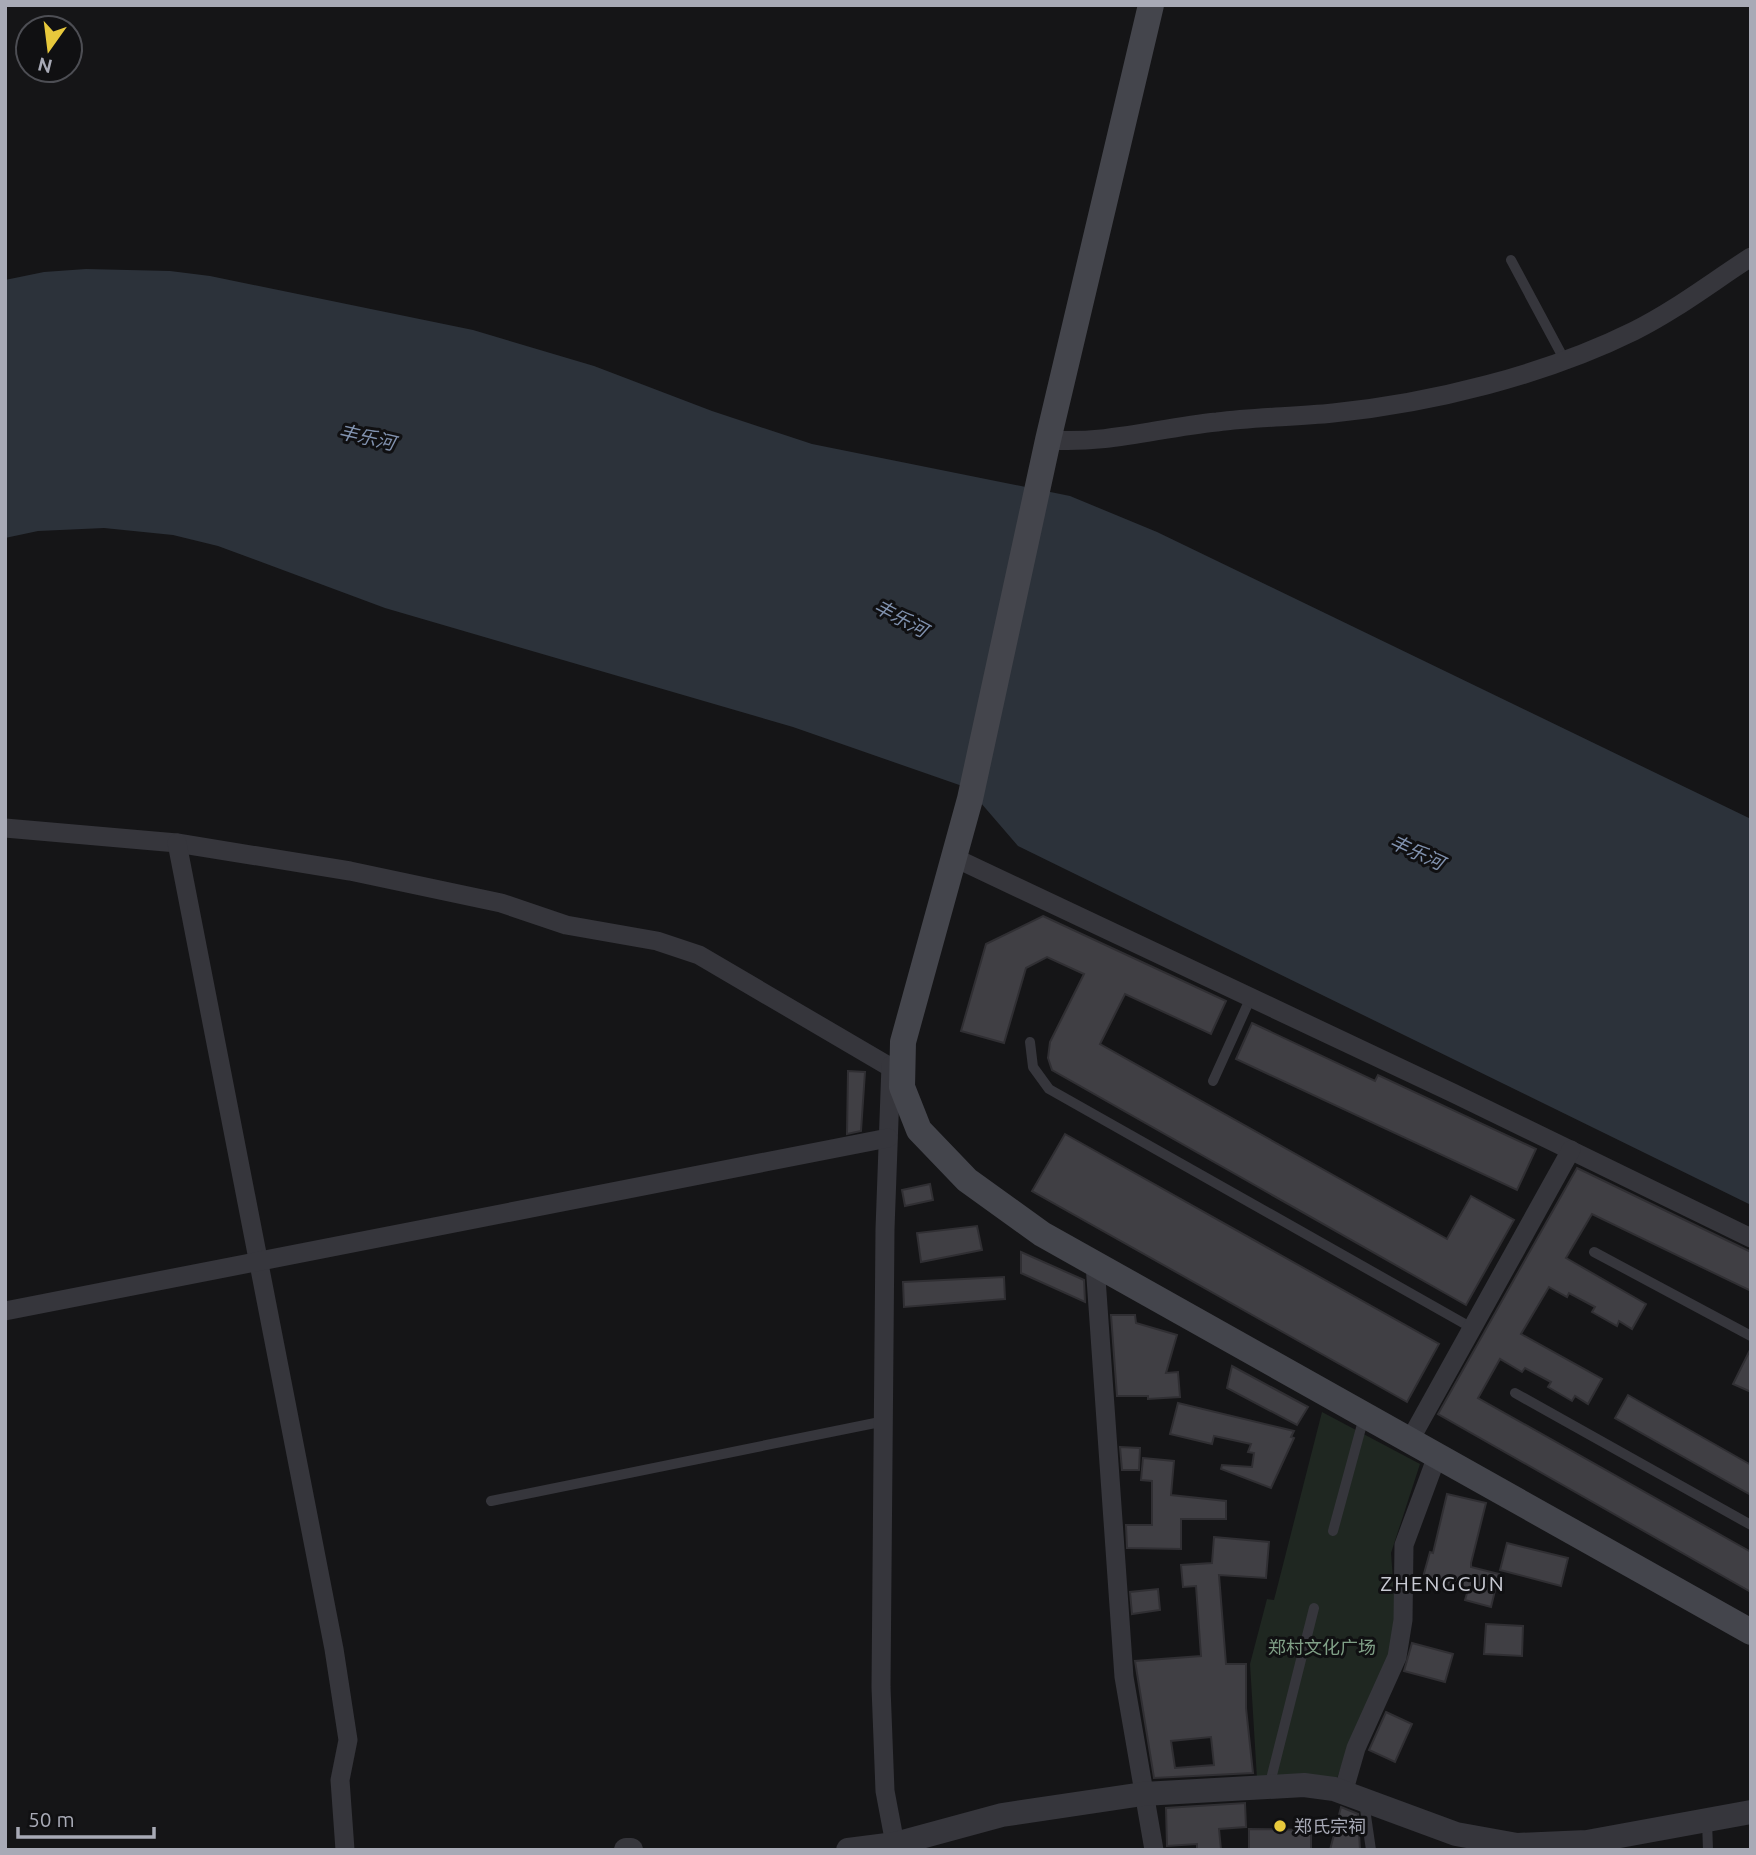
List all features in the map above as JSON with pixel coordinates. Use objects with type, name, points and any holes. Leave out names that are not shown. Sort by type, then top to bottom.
[{"type":"main road","points":[[1151,5],[1048,440],[970,799],[903,1042],[901,1073],[905,1100],[915,1123],[929,1143],[988,1197],[1042,1234],[1751,1632]]},
{"type":"street","points":[[1048,440],[1084,442],[1128,438],[1215,422],[1370,409],[1457,392],[1608,343],[1662,316],[1751,257]]},
{"type":"street","points":[[5,828],[177,843],[438,887],[501,903],[566,925],[657,941],[699,955],[890,1067]]},
{"type":"street","points":[[177,843],[334,1649],[348,1740],[340,1780],[345,1850]]},
{"type":"street","points":[[953,857],[1751,1238]]},
{"type":"street","points":[[890,1846],[881,1687],[888,1138],[890,1067],[903,1042]]},
{"type":"street","points":[[5,1311],[888,1138]]},
{"type":"street","points":[[1410,1440],[1571,1150]]},
{"type":"street","points":[[1095,1264],[1124,1677],[1154,1850]]},
{"type":"street","points":[[1353,1796],[1356,1748],[1397,1657],[1403,1620],[1404,1545],[1437,1456]]},
{"type":"street","points":[[848,1850],[890,1846],[1002,1815],[1143,1794],[1304,1785],[1353,1796],[1456,1834],[1517,1845],[1587,1842],[1751,1812]]},
{"type":"lane","points":[[1511,260],[1564,359]]},
{"type":"lane","points":[[1213,1081],[1251,998]]},
{"type":"lane","points":[[1030,1042],[1033,1067],[1049,1089],[1472,1328]]},
{"type":"lane","points":[[1594,1252],[1751,1336]]},
{"type":"lane","points":[[1514,1393],[1751,1525]]},
{"type":"lane","points":[[1333,1531],[1365,1415]]},
{"type":"lane","points":[[491,1501],[885,1421]]},
{"type":"lane","points":[[1269,1787],[1314,1608]]},
{"type":"lane","points":[[1353,1796],[1371,1850]]},
{"type":"lane","points":[[1707,1820],[1709,1850]]},
{"type":"green space","name":"郑村文化广场","points":[[1322,1412],[1420,1464],[1391,1553],[1396,1620],[1393,1648],[1356,1727],[1336,1781],[1257,1779],[1250,1664],[1267,1599],[1274,1600]]},
{"type":"water","name":"丰乐河","points":[[86,269],[170,271],[210,276],[473,330],[594,366],[712,411],[812,444],[1070,496],[1157,532],[1751,819],[1751,1205],[1018,846],[968,788],[793,727],[385,608],[218,546],[173,535],[104,528],[38,531],[5,538],[5,280],[44,272]]},
{"type":"building","points":[[1043,916],[1226,1001],[1211,1034],[1125,994],[1100,1044],[1447,1239],[1471,1196],[1514,1220],[1466,1305],[1052,1070],[1048,1058],[1050,1042],[1084,974],[1047,957],[1026,968],[1004,1043],[961,1031],[986,944]]},
{"type":"building","points":[[1252,1023],[1375,1081],[1378,1075],[1536,1149],[1517,1190],[1236,1059]]},
{"type":"building","points":[[848,1071],[865,1072],[861,1131],[847,1134]]},
{"type":"building","points":[[1065,1134],[1439,1344],[1407,1402],[1032,1191]]},
{"type":"building","points":[[1577,1168],[1751,1252],[1751,1291],[1592,1214],[1566,1258],[1646,1304],[1632,1329],[1619,1321],[1617,1326],[1592,1312],[1595,1307],[1569,1293],[1567,1297],[1549,1287],[1521,1334],[1602,1379],[1588,1404],[1575,1396],[1572,1401],[1548,1387],[1551,1382],[1525,1368],[1522,1372],[1500,1359],[1478,1398],[1751,1552],[1751,1592],[1438,1414]]},
{"type":"building","points":[[930,1184],[933,1200],[905,1206],[902,1190]]},
{"type":"building","points":[[977,1226],[982,1250],[921,1262],[917,1233]]},
{"type":"building","points":[[1021,1252],[1084,1280],[1085,1302],[1021,1273]]},
{"type":"building","points":[[1004,1277],[1005,1299],[904,1307],[903,1282]]},
{"type":"building","points":[[1111,1315],[1135,1315],[1136,1323],[1177,1335],[1166,1373],[1178,1372],[1180,1397],[1148,1399],[1148,1396],[1117,1396]]},
{"type":"building","points":[[1751,1348],[1751,1392],[1733,1384]]},
{"type":"building","points":[[1232,1366],[1308,1407],[1297,1425],[1227,1388]]},
{"type":"building","points":[[1628,1395],[1751,1465],[1751,1495],[1615,1418]]},
{"type":"building","points":[[1178,1403],[1294,1431],[1291,1437],[1294,1438],[1271,1488],[1221,1469],[1222,1465],[1252,1467],[1254,1453],[1248,1452],[1251,1444],[1214,1436],[1212,1444],[1170,1434]]},
{"type":"building","points":[[1120,1447],[1140,1448],[1139,1470],[1122,1470]]},
{"type":"building","points":[[1143,1458],[1174,1461],[1171,1495],[1226,1501],[1226,1519],[1181,1519],[1181,1549],[1127,1548],[1126,1525],[1152,1525],[1152,1481],[1141,1480]]},
{"type":"building","points":[[1447,1494],[1486,1503],[1471,1567],[1499,1574],[1491,1607],[1465,1600],[1468,1590],[1423,1577],[1430,1552],[1433,1553]]},
{"type":"building","points":[[1214,1537],[1269,1542],[1266,1578],[1219,1575],[1226,1664],[1246,1664],[1246,1708],[1253,1773],[1154,1778],[1135,1661],[1201,1656],[1196,1586],[1183,1587],[1181,1565],[1212,1563]],"holes":[[[1211,1737],[1214,1765],[1175,1768],[1171,1741]]]},
{"type":"building","points":[[1507,1543],[1568,1558],[1561,1586],[1500,1570]]},
{"type":"building","points":[[1158,1589],[1160,1610],[1132,1614],[1130,1592]]},
{"type":"building","points":[[1486,1624],[1523,1626],[1522,1656],[1484,1654]]},
{"type":"building","points":[[1412,1643],[1453,1654],[1445,1682],[1404,1671]]},
{"type":"building","points":[[1386,1712],[1412,1724],[1395,1762],[1369,1750]]},
{"type":"building","points":[[1245,1803],[1246,1827],[1219,1829],[1221,1850],[1197,1850],[1197,1844],[1167,1846],[1166,1808]]},
{"type":"building","points":[[1341,1807],[1358,1814],[1360,1850],[1330,1850]]},
{"type":"building","points":[[1249,1829],[1311,1830],[1311,1850],[1249,1850]]},
{"type":"place","name":"郑氏宗祠","points":[[1280,1826]]},
{"type":"district","name":"ZHENGCUN","points":[[1443,1583]]}]
